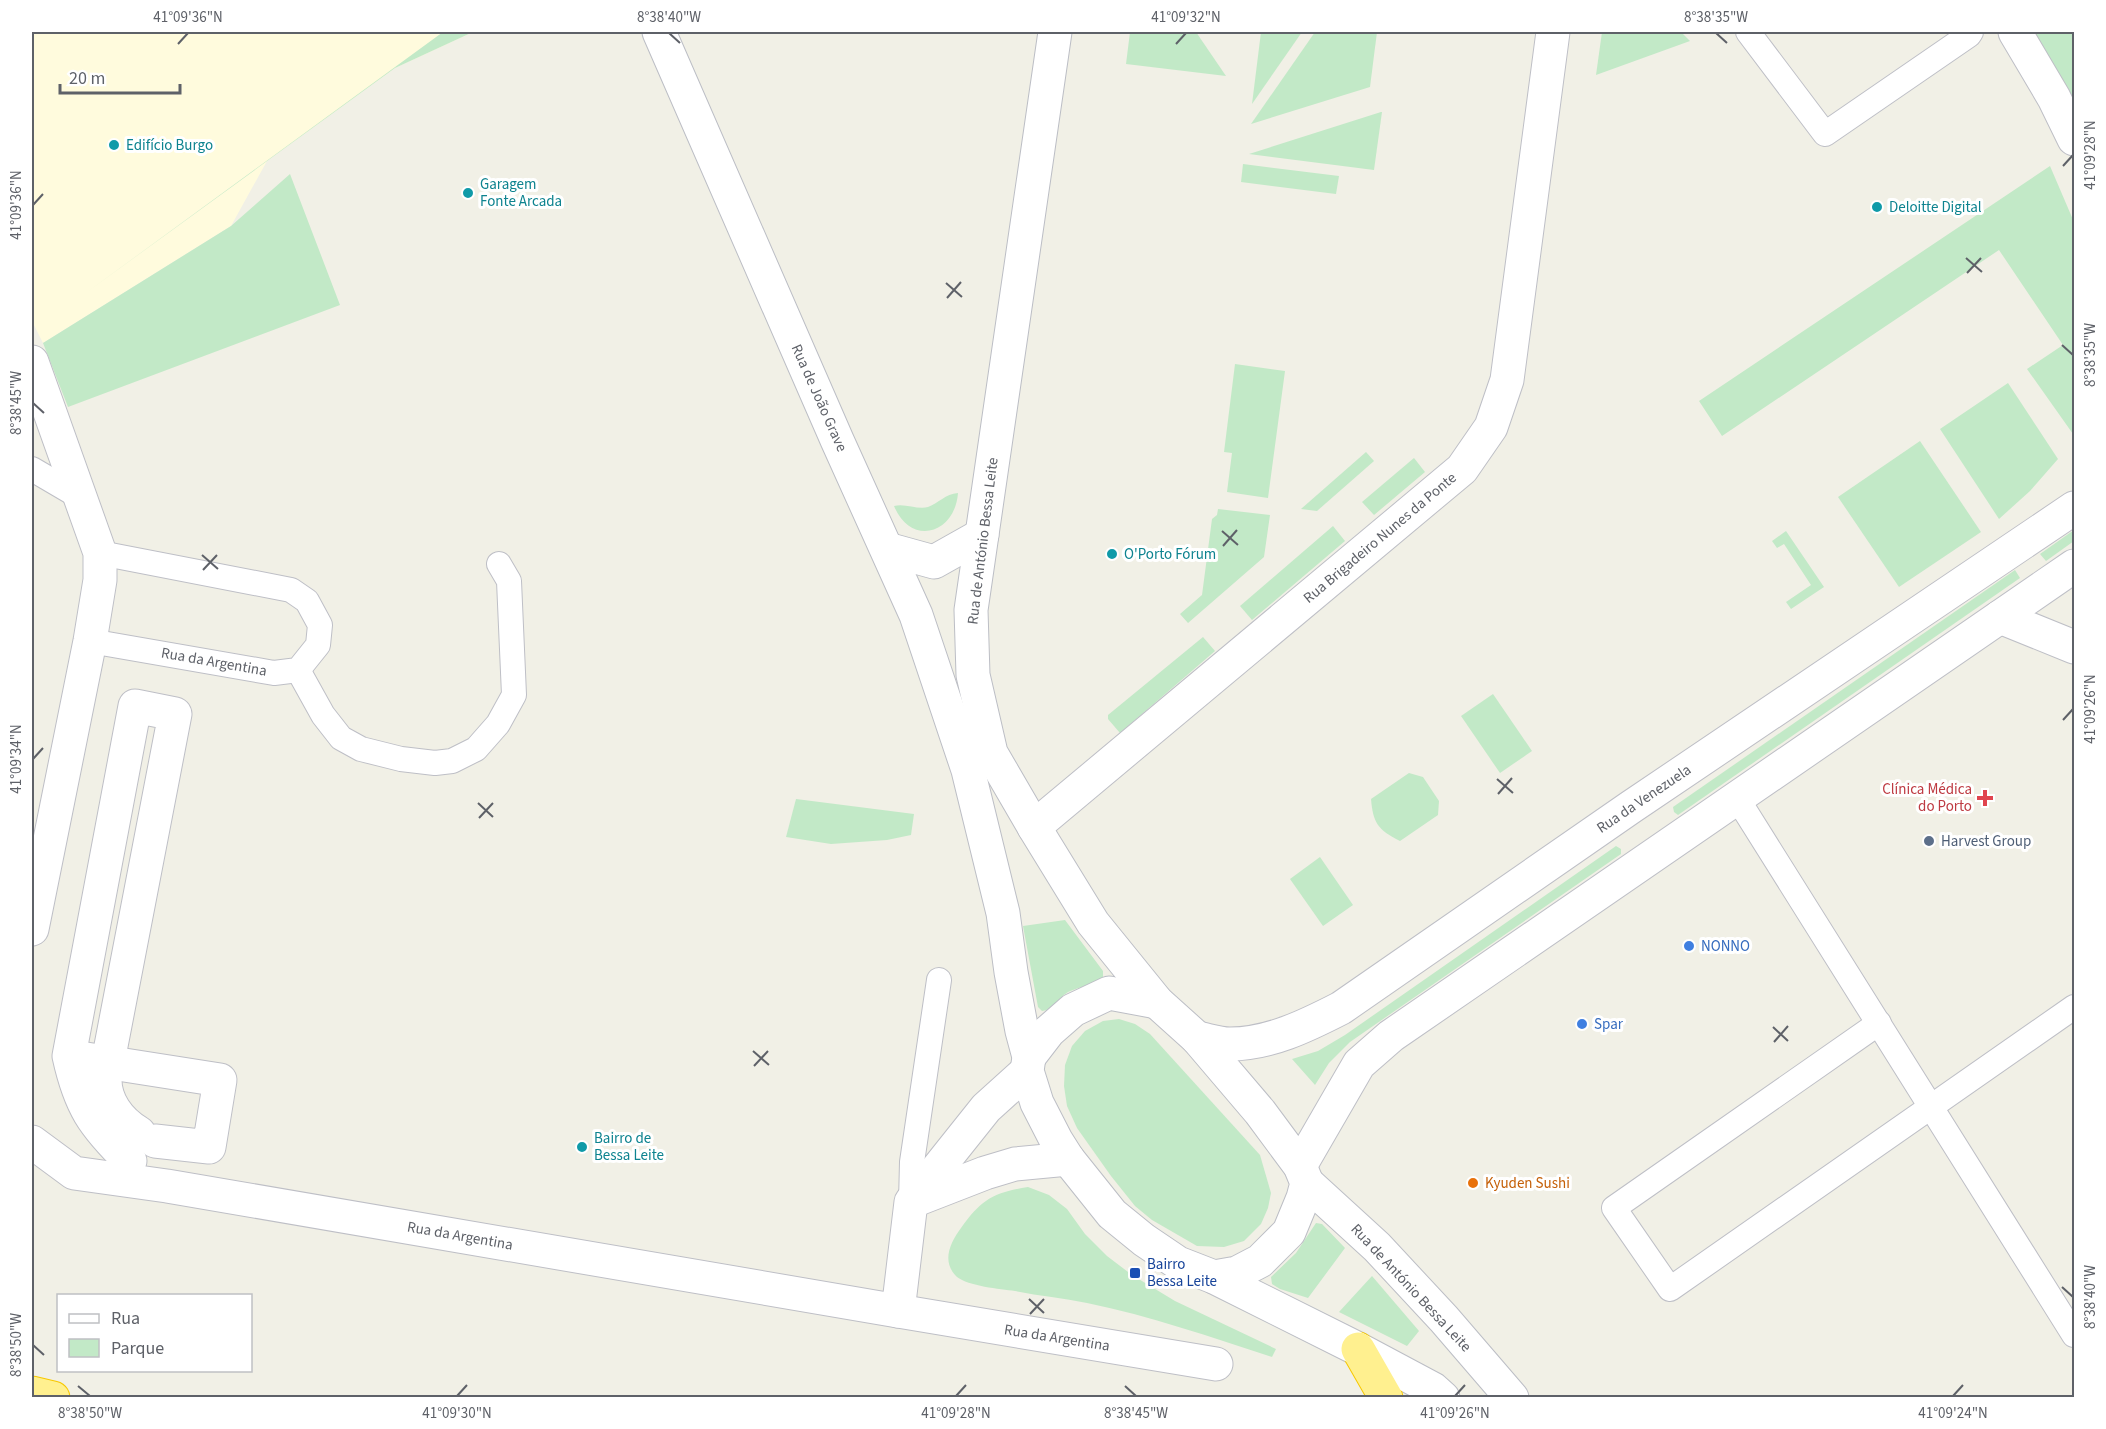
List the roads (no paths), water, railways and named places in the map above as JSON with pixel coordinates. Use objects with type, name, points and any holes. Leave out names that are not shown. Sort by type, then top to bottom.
[{"type":"highway","points":[[1358,1349],[1386,1398]]},
{"type":"highway","points":[[32,1393],[53,1398]]},
{"type":"street","name":"Rua de João Grave","points":[[658,32],[916,615],[968,770],[1003,913],[1028,1064]]},
{"type":"street","name":"Rua de António Bessa Leite","points":[[1055,32],[971,610],[973,675],[991,753],[1093,923],[1157,1002],[1197,1038],[1260,1112],[1303,1175],[1377,1247],[1444,1318],[1512,1398]]},
{"type":"street","name":"Rua Brigadeiro Nunes da Ponte","points":[[1034,827],[1462,469],[1491,427],[1507,380],[1553,32]]},
{"type":"street","points":[[2015,32],[2054,98],[2074,140]]},
{"type":"street","points":[[32,362],[100,553],[100,580],[90,641],[32,929]]},
{"type":"street","name":"Rua da Venezuela","points":[[1197,1038],[1228,1044],[1265,1040],[1311,1023],[1341,1008],[1631,807],[2074,507]]},
{"type":"street","points":[[887,549],[934,562],[982,535]]},
{"type":"street","points":[[1214,1277],[1237,1273],[1260,1261],[1288,1232],[1303,1198],[1303,1175],[1359,1064],[1391,1036],[2074,566]]},
{"type":"street","points":[[2000,617],[2074,647]]},
{"type":"street","points":[[69,1056],[108,1062],[220,1080],[209,1147],[149,1153],[95,1125],[78,1092],[69,1056],[135,706],[175,714],[108,1062],[105,1090],[108,1101],[149,1153]]},
{"type":"street","points":[[1631,807],[1661,850]]},
{"type":"street","points":[[898,1311],[911,1202],[986,1108],[1028,1064],[1048,1031],[1073,1010],[1109,993],[1157,1002]]},
{"type":"street","points":[[1028,1064],[1038,1103],[1068,1159],[1112,1214],[1143,1240],[1178,1263],[1214,1277],[1358,1349],[1433,1389],[1443,1398]]},
{"type":"street","name":"Rua da Argentina","points":[[32,1142],[74,1173],[178,1188],[1216,1364]]},
{"type":"street","points":[[911,1202],[985,1173],[1015,1164],[1068,1159]]},
{"type":"lane","points":[[1748,32],[1825,134],[1971,32]]},
{"type":"lane","points":[[32,469],[78,496]]},
{"type":"lane","points":[[100,553],[291,590],[307,601],[320,625],[318,645],[298,670],[323,715],[341,738],[361,749],[401,759],[435,763],[452,761],[476,749],[498,724],[514,695],[509,581],[499,564]]},
{"type":"lane","name":"Rua da Argentina","points":[[90,641],[274,673],[298,670]]},
{"type":"lane","points":[[1737,798],[2074,1335]]},
{"type":"lane","points":[[911,1202],[912,1162],[939,980]]},
{"type":"lane","points":[[1879,1023],[1614,1208],[1670,1289],[2074,1007]]},
{"type":"place","name":"Edifício Burgo","points":[[114,145]]},
{"type":"place","name":"Garagem Fonte Arcada","points":[[468,193]]},
{"type":"place","name":"Deloitte Digital","points":[[1877,207]]},
{"type":"place","name":"O'Porto Fórum","points":[[1112,554]]},
{"type":"place","name":"Clínica Médica do Porto","points":[[1985,798]]},
{"type":"place","name":"Harvest Group","points":[[1929,841]]},
{"type":"place","name":"NONNO","points":[[1689,946]]},
{"type":"place","name":"Spar","points":[[1582,1024]]},
{"type":"place","name":"Bairro de Bessa Leite","points":[[582,1147]]},
{"type":"place","name":"Kyuden Sushi","points":[[1473,1183]]},
{"type":"place","name":"Bairro Bessa Leite","points":[[1135,1273]]}]
